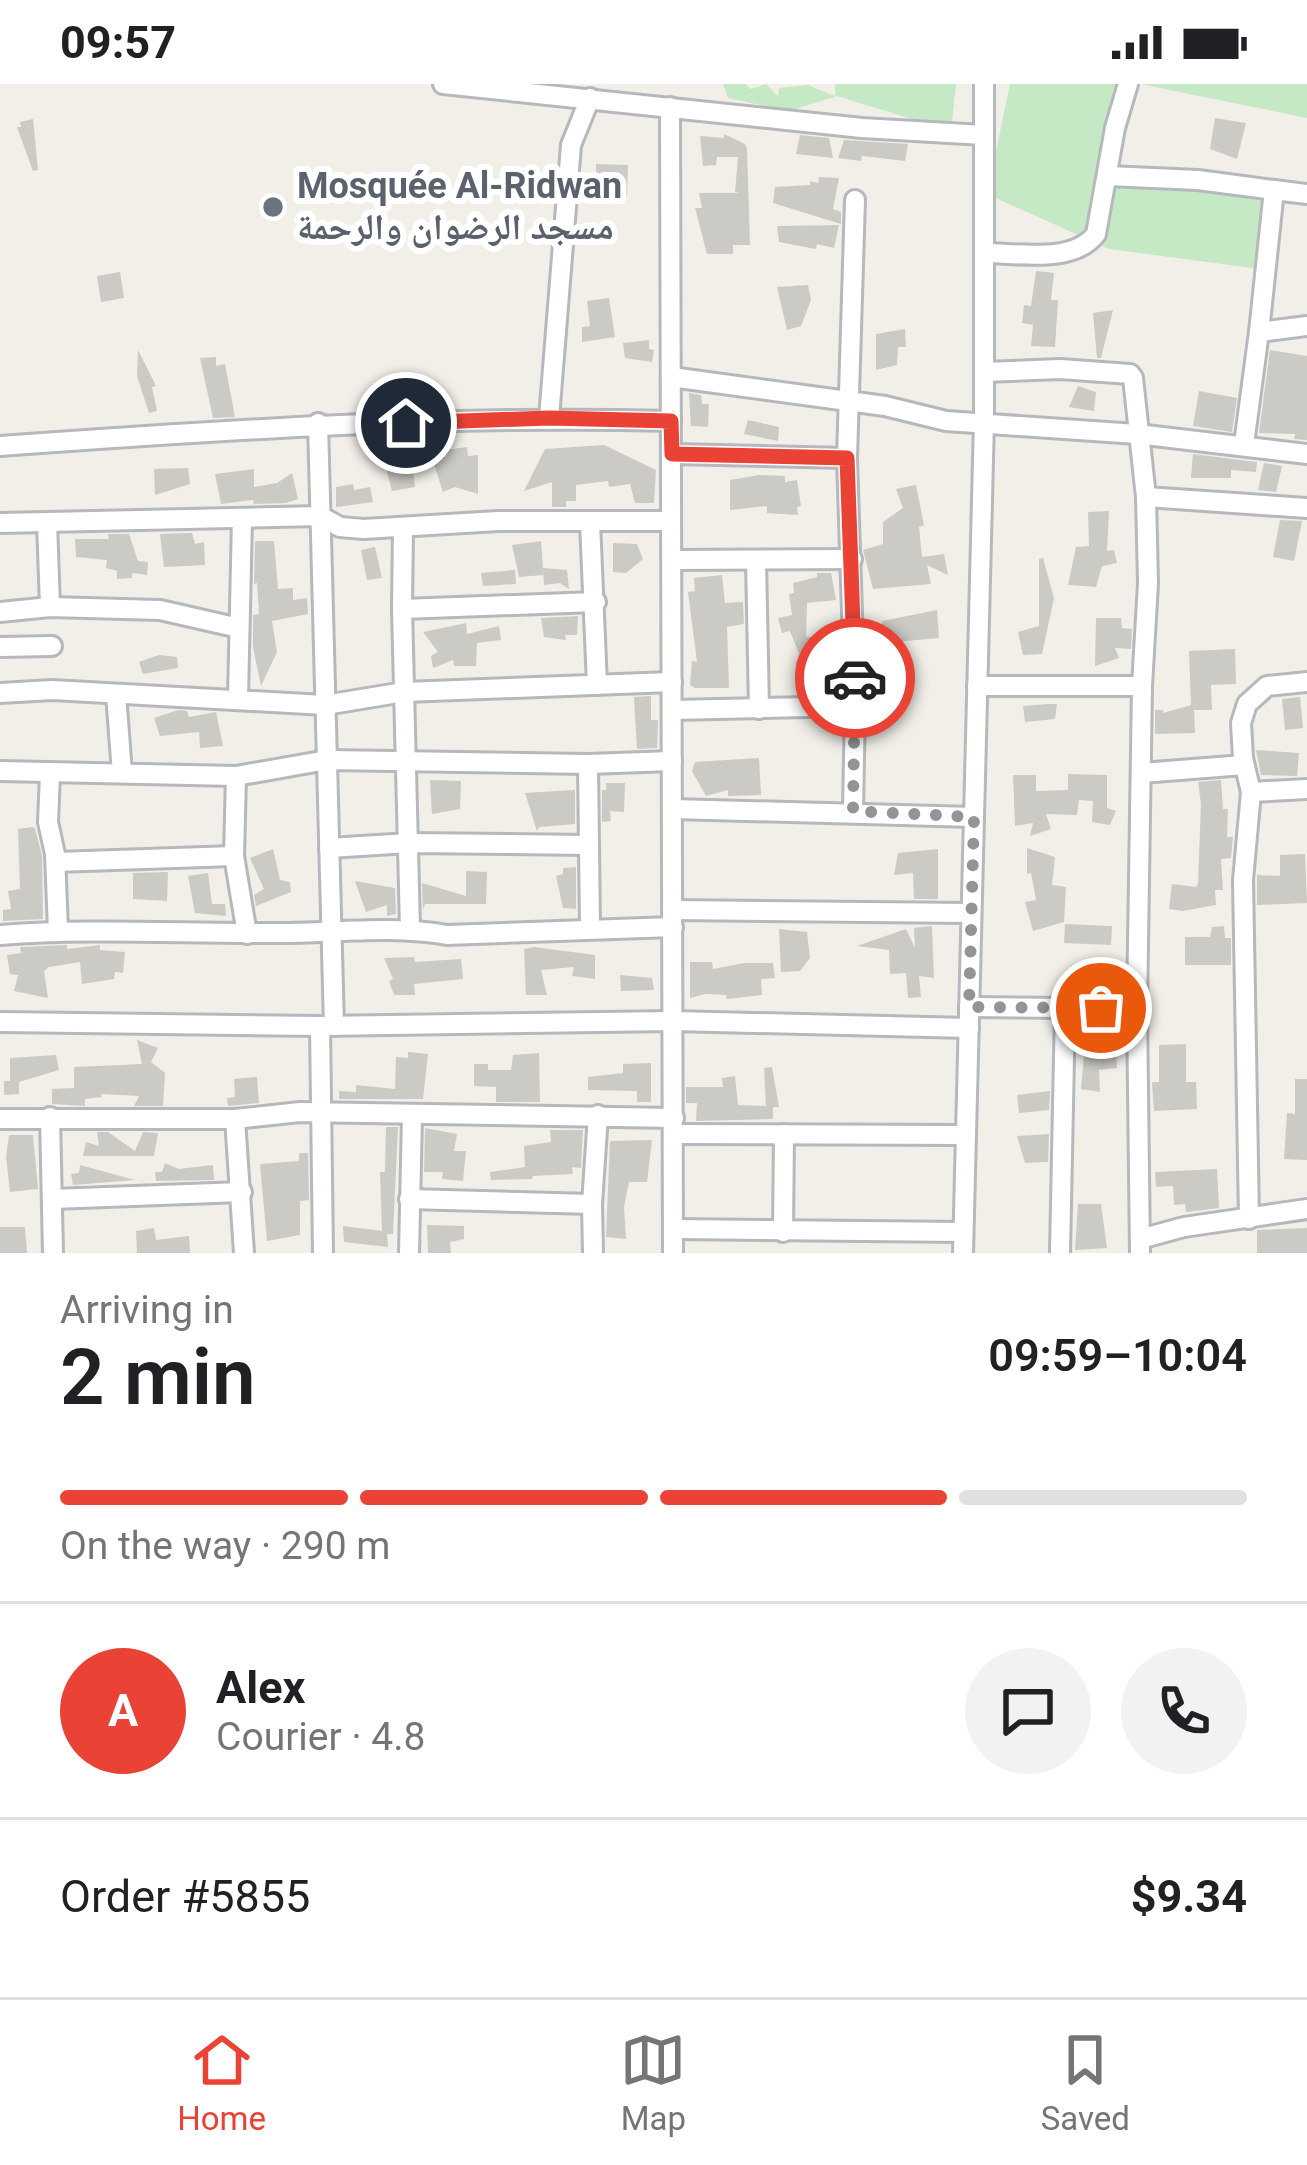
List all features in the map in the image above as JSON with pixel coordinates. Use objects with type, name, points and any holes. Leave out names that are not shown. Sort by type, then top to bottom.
[{"type":"street","points":[[443,84],[862,128],[984,135]]},
{"type":"street","points":[[963,1253],[984,421],[983,84]]},
{"type":"street","points":[[984,253],[1068,252],[1087,246],[1096,234],[1128,84]]},
{"type":"street","points":[[549,418],[571,145],[590,98]]},
{"type":"street","points":[[670,106],[673,1253]]},
{"type":"street","points":[[1108,176],[1307,194]]},
{"type":"street","points":[[1244,444],[1274,190]]},
{"type":"street","points":[[853,811],[855,706],[847,458],[855,200]]},
{"type":"street","points":[[1259,332],[1307,326]]},
{"type":"street","points":[[984,372],[1060,369],[1130,374],[1137,389],[1148,583],[1137,1008],[1140,1246],[1184,1227],[1307,1209]]},
{"type":"street","points":[[671,377],[885,406],[946,421],[1137,434],[1307,454]]},
{"type":"street","points":[[0,446],[318,423],[549,418],[671,421]]},
{"type":"street","points":[[318,423],[331,933],[321,1112],[323,1253]]},
{"type":"street","points":[[672,454],[847,458]]},
{"type":"street","points":[[1146,497],[1307,508]]},
{"type":"street","points":[[0,523],[320,516],[340,527],[671,521]]},
{"type":"street","points":[[238,698],[242,518]]},
{"type":"street","points":[[47,522],[50,607]]},
{"type":"street","points":[[590,522],[597,685]]},
{"type":"street","points":[[403,526],[410,928]]},
{"type":"street","points":[[672,560],[852,559]]},
{"type":"street","points":[[756,560],[759,709]]},
{"type":"street","points":[[402,609],[596,602]]},
{"type":"street","points":[[0,612],[50,607],[160,610],[239,628]]},
{"type":"street","points":[[0,647],[52,646]]},
{"type":"street","points":[[0,693],[52,690],[325,705],[404,692],[672,682]]},
{"type":"street","points":[[1249,1219],[1243,880],[1252,792],[1241,724],[1247,704],[1267,686],[1307,682]]},
{"type":"street","points":[[977,686],[1142,686]]},
{"type":"street","points":[[116,694],[122,773]]},
{"type":"street","points":[[672,710],[855,706]]},
{"type":"street","points":[[0,771],[236,776],[327,760],[673,761]]},
{"type":"street","points":[[588,764],[590,928]]},
{"type":"street","points":[[1141,773],[1244,765]]},
{"type":"street","points":[[50,774],[48,822],[56,862],[58,931]]},
{"type":"street","points":[[236,776],[234,856],[247,934]]},
{"type":"street","points":[[1252,792],[1307,789]]},
{"type":"street","points":[[673,808],[974,817]]},
{"type":"street","points":[[329,848],[409,843],[589,845]]},
{"type":"street","points":[[56,862],[234,856]]},
{"type":"street","points":[[0,934],[331,933],[410,928],[446,935],[673,919],[971,913]]},
{"type":"street","points":[[969,1007],[1137,1008]]},
{"type":"street","points":[[1060,1253],[1065,1008]]},
{"type":"street","points":[[0,1022],[327,1026],[673,1021],[969,1028]]},
{"type":"street","points":[[0,1119],[236,1119],[321,1112],[598,1115],[784,1134],[966,1135]]},
{"type":"street","points":[[593,1253],[598,1115]]},
{"type":"street","points":[[409,1253],[412,1116]]},
{"type":"street","points":[[50,1118],[53,1253]]},
{"type":"street","points":[[236,1119],[244,1253]]},
{"type":"street","points":[[762,1253],[772,1232],[784,1134]]},
{"type":"street","points":[[52,1199],[242,1192]]},
{"type":"street","points":[[409,1199],[592,1204]]},
{"type":"street","points":[[674,1229],[963,1232]]},
{"type":"green space","points":[[723,84],[746,84],[750,89],[766,84],[778,96],[779,88],[808,85],[835,96],[835,84],[956,84],[951,131],[837,96],[789,111],[728,98]]},
{"type":"green space","points":[[1010,84],[1138,84],[1117,167],[1270,198],[1260,269],[1109,249],[987,194]]},
{"type":"green space","points":[[1307,84],[1307,118],[1145,85]]},
{"type":"building","points":[[1215,118],[1246,123],[1237,159],[1210,149]]},
{"type":"building","points":[[33,119],[38,170],[33,171],[17,127]]},
{"type":"building","points":[[724,134],[747,149],[750,245],[733,245],[733,254],[707,254],[695,208],[702,208],[699,193],[739,193],[735,192],[738,157],[717,157],[716,165],[703,166],[700,136],[724,138]]},
{"type":"building","points":[[800,135],[829,138],[833,158],[796,154]]},
{"type":"building","points":[[844,140],[908,144],[905,161],[838,158]]},
{"type":"building","points":[[596,164],[628,165],[627,196],[596,196]]},
{"type":"building","points":[[819,177],[839,178],[833,209],[841,212],[841,224],[773,203],[775,187],[810,185],[810,181],[818,183]]},
{"type":"building","points":[[839,225],[834,248],[779,242],[777,226]]},
{"type":"building","points":[[1036,271],[1054,273],[1051,300],[1058,300],[1055,347],[1031,346],[1033,325],[1022,323],[1024,305],[1031,306]]},
{"type":"building","points":[[120,272],[124,298],[101,302],[97,276]]},
{"type":"building","points":[[808,285],[811,300],[801,326],[787,330],[777,287]]},
{"type":"building","points":[[609,298],[615,337],[582,342],[582,327],[590,326],[587,301]]},
{"type":"building","points":[[1113,310],[1101,358],[1097,358],[1093,313]]},
{"type":"building","points":[[905,329],[906,347],[898,347],[897,365],[876,370],[876,334]]},
{"type":"building","points":[[649,340],[649,349],[654,350],[652,362],[625,358],[623,343]]},
{"type":"building","points":[[138,350],[156,386],[152,387],[157,411],[149,413],[137,376]]},
{"type":"building","points":[[1270,350],[1307,356],[1307,440],[1294,439],[1295,434],[1259,433]]},
{"type":"building","points":[[216,357],[216,366],[225,364],[235,417],[213,418],[200,358]]},
{"type":"building","points":[[1078,386],[1096,392],[1094,411],[1069,407]]},
{"type":"building","points":[[1199,391],[1237,398],[1232,432],[1193,426]]},
{"type":"building","points":[[689,393],[701,395],[702,404],[709,404],[708,427],[691,426]]},
{"type":"building","points":[[748,420],[779,427],[778,441],[744,434]]},
{"type":"building","points":[[604,445],[656,470],[654,503],[635,503],[630,484],[609,487],[608,481],[576,485],[576,501],[566,501],[566,507],[552,507],[552,482],[524,491],[545,449]]},
{"type":"building","points":[[467,447],[468,456],[478,455],[478,494],[455,487],[443,492],[431,455],[446,457],[446,450]]},
{"type":"building","points":[[411,451],[415,487],[392,491],[385,464]]},
{"type":"building","points":[[1193,454],[1257,462],[1256,472],[1231,470],[1231,478],[1191,478]]},
{"type":"building","points":[[1264,463],[1282,466],[1276,492],[1258,490]]},
{"type":"building","points":[[188,468],[190,484],[155,495],[154,469]]},
{"type":"building","points":[[254,469],[254,487],[277,483],[292,473],[298,499],[221,504],[215,474]]},
{"type":"building","points":[[759,475],[797,480],[798,515],[767,513],[767,506],[730,510],[730,480]]},
{"type":"building","points":[[353,484],[354,490],[370,487],[373,502],[336,507],[336,487]]},
{"type":"building","points":[[916,485],[924,525],[919,527],[922,557],[944,554],[948,575],[927,565],[931,584],[873,589],[863,550],[883,544],[883,522],[903,508],[896,489]]},
{"type":"building","points":[[1109,511],[1107,551],[1114,550],[1117,563],[1102,566],[1096,587],[1068,585],[1076,547],[1089,546],[1088,512]]},
{"type":"building","points":[[1280,520],[1302,521],[1294,561],[1273,557]]},
{"type":"building","points":[[192,533],[195,544],[204,542],[205,565],[164,567],[160,534]]},
{"type":"building","points":[[108,534],[129,534],[138,561],[148,562],[147,575],[132,573],[132,578],[117,579],[117,571],[106,568],[107,560],[76,557],[75,539],[109,539]]},
{"type":"building","points":[[255,541],[274,541],[278,589],[293,588],[293,600],[307,598],[308,614],[272,621],[277,652],[261,686],[253,647],[253,615],[259,614]]},
{"type":"building","points":[[541,541],[543,568],[567,570],[569,589],[560,583],[544,585],[543,570],[543,575],[519,577],[512,545]]},
{"type":"building","points":[[613,543],[637,544],[643,559],[626,573],[613,572]]},
{"type":"building","points":[[375,547],[382,578],[367,580],[361,550]]},
{"type":"building","points":[[1043,558],[1054,598],[1042,654],[1023,655],[1018,632],[1039,626],[1039,559]]},
{"type":"building","points":[[515,570],[516,584],[483,586],[481,573]]},
{"type":"building","points":[[817,573],[831,573],[836,600],[807,603],[806,637],[825,635],[829,690],[798,693],[796,661],[802,661],[790,631],[782,633],[778,618],[792,615],[789,594],[794,593],[793,583],[817,577]]},
{"type":"building","points":[[722,575],[725,603],[743,602],[744,624],[727,627],[729,688],[695,688],[690,685],[692,661],[697,662],[688,592],[695,591],[694,578]]},
{"type":"building","points":[[937,610],[939,638],[873,644],[872,632],[882,631],[882,621]]},
{"type":"building","points":[[578,616],[577,635],[565,635],[566,640],[544,637],[541,618]]},
{"type":"building","points":[[1096,618],[1121,618],[1122,628],[1132,629],[1131,649],[1115,648],[1119,658],[1095,666]]},
{"type":"building","points":[[466,623],[467,634],[499,626],[501,640],[477,643],[476,666],[454,666],[453,660],[433,668],[431,656],[438,652],[423,632]]},
{"type":"building","points":[[1235,649],[1236,684],[1211,685],[1212,710],[1194,710],[1195,733],[1155,734],[1155,710],[1163,713],[1191,705],[1189,651]]},
{"type":"building","points":[[159,655],[177,657],[178,668],[143,674],[139,662]]},
{"type":"building","points":[[651,696],[651,720],[658,720],[657,748],[637,749],[634,697]]},
{"type":"building","points":[[1300,697],[1303,728],[1285,730],[1282,699]]},
{"type":"building","points":[[1057,704],[1055,719],[1025,722],[1023,706]]},
{"type":"building","points":[[187,711],[189,717],[216,712],[223,746],[200,748],[199,732],[160,736],[154,718]]},
{"type":"building","points":[[1256,750],[1299,753],[1297,776],[1261,775]]},
{"type":"building","points":[[759,758],[761,795],[728,796],[728,790],[706,796],[692,771],[695,762]]},
{"type":"building","points":[[1068,774],[1107,775],[1107,808],[1116,811],[1110,825],[1092,822],[1093,801],[1079,800],[1077,815],[1046,814],[1051,829],[1030,836],[1033,823],[1015,826],[1013,775],[1036,775],[1036,791],[1068,790]]},
{"type":"building","points":[[430,780],[461,781],[460,809],[432,814]]},
{"type":"building","points":[[1221,780],[1223,809],[1228,809],[1227,837],[1233,837],[1231,858],[1221,859],[1223,890],[1215,890],[1216,905],[1169,909],[1172,884],[1196,887],[1198,883],[1198,782]]},
{"type":"building","points":[[606,783],[625,783],[624,812],[610,811],[611,821],[602,822],[602,790]]},
{"type":"building","points":[[575,790],[575,824],[537,831],[525,793]]},
{"type":"building","points":[[32,827],[42,856],[43,919],[3,921],[3,910],[11,909],[8,891],[20,889],[18,829]]},
{"type":"building","points":[[1027,848],[1055,857],[1052,885],[1066,887],[1064,922],[1033,931],[1025,902],[1036,900],[1031,873],[1027,874]]},
{"type":"building","points":[[273,849],[280,880],[290,882],[291,892],[256,906],[254,895],[264,889],[250,858]]},
{"type":"building","points":[[938,849],[938,899],[914,899],[913,873],[894,875],[898,853]]},
{"type":"building","points":[[1305,854],[1307,903],[1257,905],[1257,875],[1280,876],[1280,855]]},
{"type":"building","points":[[576,867],[576,909],[563,908],[556,876],[563,874],[563,868]]},
{"type":"building","points":[[466,871],[487,872],[486,904],[425,904],[423,910],[422,883],[466,896]]},
{"type":"building","points":[[168,872],[167,901],[133,899],[133,873]]},
{"type":"building","points":[[208,873],[212,904],[225,904],[226,916],[195,913],[188,876]]},
{"type":"building","points":[[355,881],[395,888],[396,914],[387,916],[387,905],[366,912]]},
{"type":"building","points":[[1065,924],[1112,926],[1111,945],[1064,943]]},
{"type":"building","points":[[932,926],[934,978],[919,976],[921,997],[908,998],[906,973],[890,974],[889,950],[857,946],[906,929],[915,948],[914,928]]},
{"type":"building","points":[[1224,926],[1225,938],[1231,938],[1231,965],[1185,965],[1185,937],[1210,937],[1212,927]]},
{"type":"building","points":[[779,929],[807,932],[810,958],[800,971],[781,972]]},
{"type":"building","points":[[67,945],[67,949],[100,945],[100,950],[125,952],[123,973],[82,984],[80,962],[49,967],[44,971],[48,998],[14,991],[18,975],[10,974],[7,955],[21,953],[20,947]]},
{"type":"building","points":[[524,949],[595,955],[595,979],[572,976],[574,967],[541,970],[547,995],[526,995]]},
{"type":"building","points":[[414,957],[415,962],[461,959],[463,979],[414,984],[415,995],[394,995],[384,958]]},
{"type":"building","points":[[690,962],[712,962],[713,969],[773,963],[775,978],[761,979],[762,995],[690,998]]},
{"type":"building","points":[[620,975],[652,978],[654,990],[621,991]]},
{"type":"building","points":[[137,1040],[158,1048],[151,1062],[165,1073],[163,1106],[134,1106],[139,1096],[101,1094],[85,1099],[85,1106],[52,1104],[52,1089],[74,1088],[74,1067],[142,1064]]},
{"type":"building","points":[[1186,1044],[1186,1082],[1196,1082],[1197,1109],[1154,1111],[1152,1082],[1159,1082],[1159,1045]]},
{"type":"building","points":[[408,1052],[428,1054],[423,1099],[339,1099],[339,1091],[356,1092],[356,1085],[395,1089],[396,1057],[408,1058]]},
{"type":"building","points":[[539,1053],[540,1102],[496,1102],[496,1087],[474,1086],[474,1064],[488,1064],[488,1070],[511,1070],[513,1055]]},
{"type":"building","points":[[1116,1053],[1117,1068],[1099,1070],[1100,1092],[1081,1089],[1084,1055]]},
{"type":"building","points":[[56,1055],[59,1070],[19,1082],[19,1094],[4,1095],[4,1081],[10,1081],[10,1058]]},
{"type":"building","points":[[651,1063],[651,1102],[637,1102],[637,1091],[588,1090],[588,1077],[623,1073],[623,1064]]},
{"type":"building","points":[[772,1067],[779,1107],[773,1107],[773,1119],[696,1121],[697,1103],[686,1103],[686,1087],[723,1087],[722,1078],[735,1076],[738,1105],[766,1106],[764,1068]]},
{"type":"building","points":[[257,1077],[259,1103],[228,1106],[227,1098],[235,1097],[234,1079]]},
{"type":"building","points":[[1295,1079],[1307,1079],[1307,1160],[1284,1159],[1287,1113],[1295,1114]]},
{"type":"building","points":[[1050,1091],[1049,1110],[1019,1113],[1017,1095]]},
{"type":"building","points":[[386,1127],[398,1127],[393,1234],[387,1234],[388,1247],[344,1242],[343,1226],[382,1231],[380,1172],[385,1172]]},
{"type":"building","points":[[425,1128],[457,1134],[454,1151],[466,1151],[463,1181],[442,1179],[443,1172],[424,1172]]},
{"type":"building","points":[[550,1130],[583,1130],[581,1168],[572,1167],[573,1174],[491,1180],[490,1172],[525,1167],[524,1146],[551,1142]]},
{"type":"building","points":[[97,1132],[108,1132],[135,1151],[143,1132],[158,1133],[154,1156],[83,1156],[86,1142],[99,1146]]},
{"type":"building","points":[[1049,1134],[1048,1162],[1025,1163],[1017,1136]]},
{"type":"building","points":[[9,1135],[33,1135],[38,1189],[10,1192]]},
{"type":"building","points":[[652,1140],[647,1182],[629,1182],[624,1207],[626,1239],[606,1237],[610,1141]]},
{"type":"building","points":[[299,1153],[308,1153],[309,1200],[300,1201],[300,1235],[267,1241],[260,1164],[299,1161]]},
{"type":"building","points":[[165,1163],[179,1169],[213,1165],[214,1180],[156,1181],[155,1172],[162,1172]]},
{"type":"building","points":[[80,1165],[135,1180],[73,1185],[71,1174],[79,1173]]},
{"type":"building","points":[[1217,1169],[1219,1208],[1186,1212],[1185,1204],[1174,1205],[1173,1186],[1156,1187],[1155,1172]]},
{"type":"building","points":[[1078,1204],[1101,1204],[1107,1248],[1075,1250]]},
{"type":"building","points":[[427,1225],[464,1226],[464,1239],[450,1242],[451,1253],[428,1253]]},
{"type":"building","points":[[0,1227],[25,1227],[27,1253],[0,1253]]},
{"type":"building","points":[[154,1228],[156,1240],[189,1236],[190,1253],[137,1253],[136,1231]]},
{"type":"building","points":[[1307,1228],[1307,1253],[1257,1253],[1257,1230]]},
{"type":"way so far","points":[[855,678],[853,811],[974,817],[969,1007],[1101,1008]]},
{"type":"place","name":"Mosquée Al-Ridwan مسجد الرضوان والرحمة","points":[[273,207]]},
{"type":"route","points":[[406,423],[549,418],[671,421],[672,454],[847,458],[855,678]]}]
